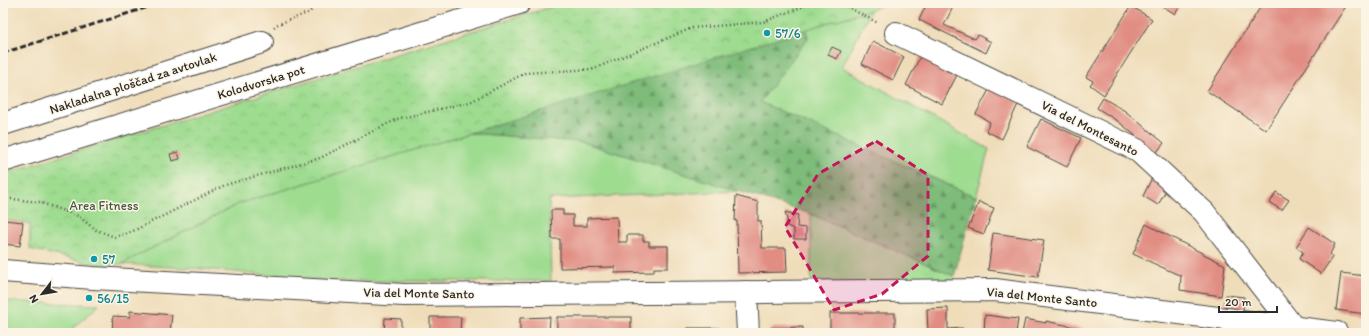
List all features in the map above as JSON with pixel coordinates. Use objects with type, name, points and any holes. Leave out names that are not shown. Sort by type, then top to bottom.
[{"type":"main road","name":"Kolodvorska pot","points":[[3,161],[519,3]]},
{"type":"main road","name":"Via del Montesanto","points":[[896,32],[1137,150],[1204,212],[1294,328]]},
{"type":"main road","name":"Nakladalna ploščad za avtovlak","points":[[3,124],[262,42]]},
{"type":"main road","name":"Via del Monte Santo","points":[[3,271],[93,278],[404,295],[995,290],[1337,333]]},
{"type":"main road","points":[[746,292],[748,333]]},
{"type":"path","points":[[262,42],[276,25],[310,12],[312,9],[312,3]]},
{"type":"path","points":[[3,198],[39,202],[78,216],[96,230],[115,237],[133,231],[225,185],[320,158],[397,119],[470,102],[525,73],[593,68],[692,28],[763,22],[812,3]]},
{"type":"path","points":[[840,3],[896,32]]},
{"type":"highlighted area","points":[[876,141],[928,175],[928,256],[882,294],[834,310],[785,227],[818,174]]},
{"type":"green space","name":"Area Fitness","points":[[564,3],[892,3],[238,204],[121,264],[102,266],[30,249],[30,224],[3,219],[3,174]]},
{"type":"green space","points":[[871,10],[842,67],[989,149],[976,197],[759,102],[808,38],[806,29]]},
{"type":"green space","points":[[806,29],[808,38],[760,102],[976,197],[954,276],[811,214],[582,142],[469,133]]},
{"type":"green space","points":[[469,133],[582,142],[740,191],[549,199],[551,281],[328,281],[204,269],[121,264],[238,204]]},
{"type":"green space","points":[[811,214],[954,276],[950,287],[811,281]]},
{"type":"green space","points":[[3,301],[99,305],[67,333],[3,333]]},
{"type":"building","points":[[927,3],[955,3],[944,25],[975,39],[978,35],[991,42],[986,53],[919,20]]},
{"type":"building","points":[[1162,3],[1171,3],[1179,8],[1175,14],[1161,5]]},
{"type":"building","points":[[1263,3],[1348,3],[1266,130],[1207,91]]},
{"type":"building","points":[[1131,6],[1152,19],[1104,95],[1090,85],[1093,81],[1086,77]]},
{"type":"building","points":[[873,41],[904,57],[893,80],[862,64]]},
{"type":"building","points":[[832,47],[841,51],[837,59],[828,55]]},
{"type":"building","points":[[921,55],[943,66],[945,70],[957,75],[942,104],[906,85]]},
{"type":"building","points":[[991,86],[1019,102],[1002,139],[986,131],[990,122],[976,114]]},
{"type":"building","points":[[1103,98],[1125,111],[1164,143],[1156,153],[1119,122],[1097,108]]},
{"type":"building","points":[[1041,119],[1081,138],[1067,167],[1027,147]]},
{"type":"building","points":[[178,152],[180,159],[172,161],[170,154]]},
{"type":"building","points":[[1153,176],[1168,187],[1158,205],[1143,196]]},
{"type":"building","points":[[1276,192],[1289,200],[1282,210],[1270,203]]},
{"type":"building","points":[[736,196],[758,202],[758,221],[761,221],[762,248],[786,248],[787,272],[738,273],[737,221],[735,221]]},
{"type":"building","points":[[979,202],[994,208],[984,234],[968,228]]},
{"type":"building","points":[[551,210],[563,210],[563,215],[573,215],[573,226],[587,226],[587,218],[617,217],[618,242],[627,242],[627,235],[643,235],[643,241],[649,241],[649,246],[668,246],[668,268],[654,268],[654,272],[615,273],[615,267],[560,268],[560,239],[552,239]]},
{"type":"building","points":[[785,212],[798,215],[797,227],[806,228],[806,239],[794,239],[794,229],[787,226]]},
{"type":"building","points":[[4,220],[23,222],[20,246],[3,244]]},
{"type":"building","points":[[1146,224],[1225,265],[1221,296],[1180,290],[1181,276],[1133,254]]},
{"type":"building","points":[[1309,227],[1335,244],[1330,254],[1333,256],[1321,274],[1299,259],[1303,252],[1296,247]]},
{"type":"building","points":[[993,233],[1044,240],[1038,277],[988,270]]},
{"type":"building","points":[[1341,273],[1366,276],[1366,314],[1336,310]]},
{"type":"building","points":[[1226,295],[1244,297],[1243,310],[1225,309]]},
{"type":"building","points":[[948,308],[948,329],[963,328],[963,333],[928,333],[927,309]]},
{"type":"building","points":[[130,311],[172,315],[170,333],[112,333],[113,316],[130,317]]},
{"type":"building","points":[[830,313],[895,313],[895,333],[830,333]]},
{"type":"building","points":[[985,315],[1018,319],[1016,333],[984,333]]},
{"type":"building","points":[[430,317],[461,317],[460,333],[430,333]]},
{"type":"building","points":[[550,317],[549,333],[520,333],[520,318]]},
{"type":"building","points":[[557,317],[631,317],[631,333],[557,333]]},
{"type":"building","points":[[385,318],[401,319],[401,333],[384,333]]},
{"type":"building","points":[[1025,319],[1046,323],[1046,321],[1084,329],[1084,333],[1022,333]]},
{"type":"building","points":[[803,327],[803,333],[770,333],[770,328]]},
{"type":"building","points":[[688,328],[719,328],[719,333],[688,333]]},
{"type":"railway","points":[[3,53],[161,3]]},
{"type":"place","name":"57/6","points":[[767,33]]},
{"type":"place","name":"57","points":[[94,259]]},
{"type":"place","name":"56/15","points":[[89,298]]}]
